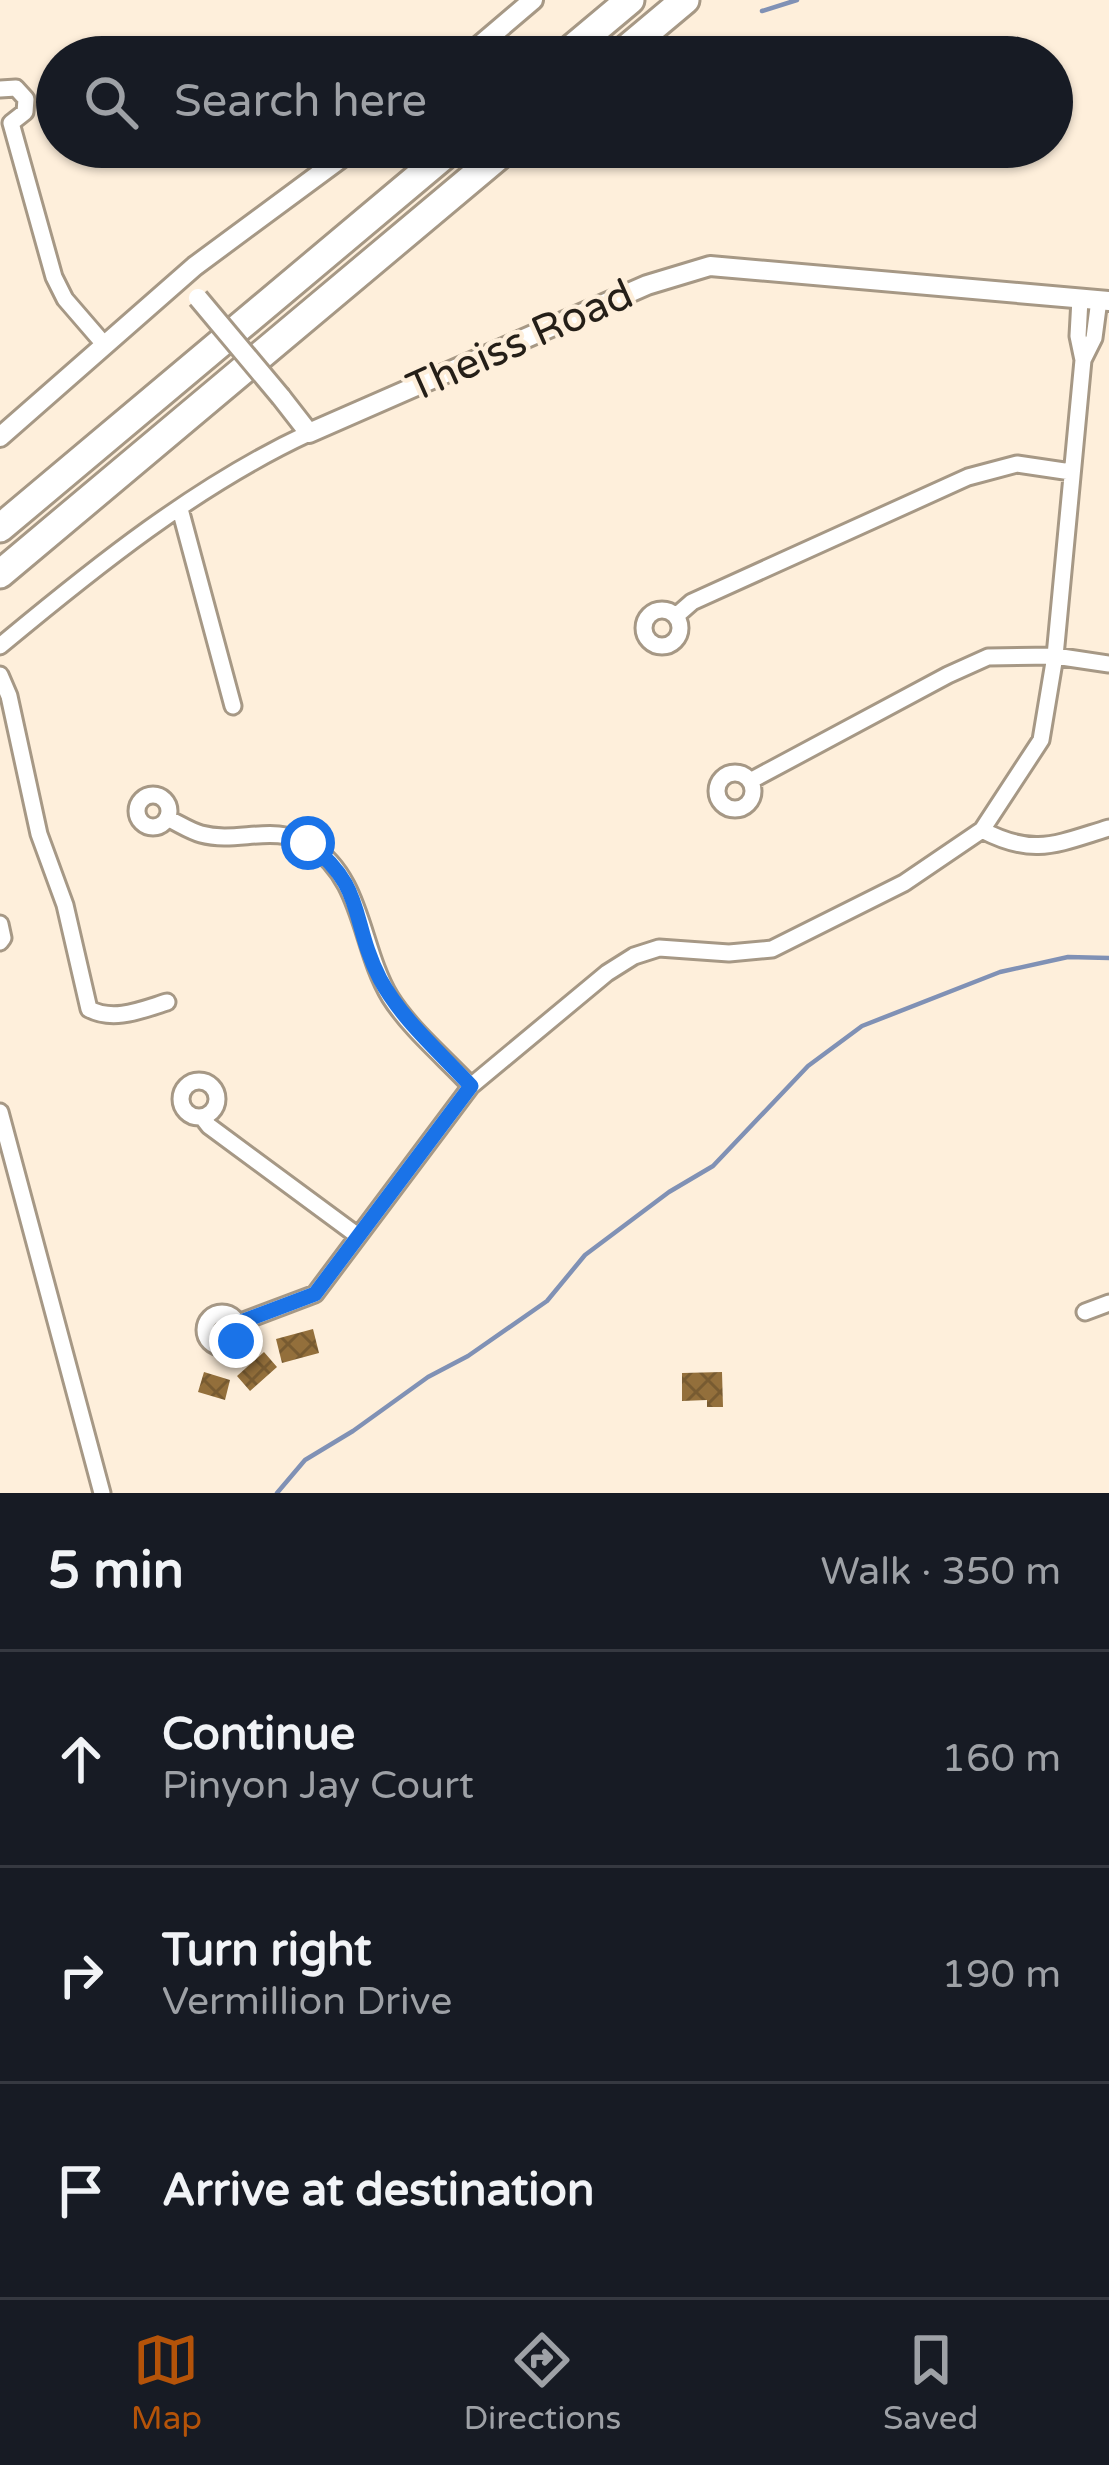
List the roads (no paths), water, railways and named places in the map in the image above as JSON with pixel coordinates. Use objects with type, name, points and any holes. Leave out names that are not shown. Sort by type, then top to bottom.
[{"type":"highway","points":[[587,36],[630,0]]},
{"type":"highway","points":[[642,36],[685,0]]},
{"type":"highway","points":[[0,528],[429,168]]},
{"type":"highway","points":[[0,574],[484,168]]},
{"type":"street","points":[[490,36],[532,0]]},
{"type":"street","points":[[0,89],[16,88],[26,99],[25,112],[5,121],[54,277],[103,344]]},
{"type":"street","points":[[0,437],[180,278],[328,168]]},
{"type":"street","name":"Theiss Road","points":[[0,646],[181,509],[263,455],[647,285],[697,268],[745,268],[1096,300]]},
{"type":"street","points":[[180,278],[309,433]]},
{"type":"street","points":[[238,1323],[315,1294],[471,1086],[607,973],[658,948],[772,949],[904,884],[982,830],[1041,740],[1054,656],[1083,361],[1094,338],[1096,300]]},
{"type":"street","points":[[676,616],[692,602],[968,477],[1017,464],[1071,472]]},
{"type":"street","points":[[181,509],[233,706]]},
{"type":"street","points":[[750,781],[988,657],[1054,656],[1109,664]]},
{"type":"street","points":[[0,675],[89,1009],[105,1016],[118,1015],[167,1002]]},
{"type":"street","points":[[167,818],[201,834],[285,834],[308,843],[335,864],[349,886],[378,976],[394,1003],[471,1086]]},
{"type":"street","points":[[982,830],[1013,846],[1041,849],[1109,828]]},
{"type":"street","points":[[0,924],[4,938],[0,942]]},
{"type":"street","points":[[0,1112],[7,1155],[102,1493]]},
{"type":"street","points":[[202,1117],[358,1236]]},
{"type":"street","points":[[1085,1312],[1109,1303]]},
{"type":"waterway","points":[[762,11],[797,0]]},
{"type":"waterway","points":[[277,1493],[305,1460],[547,1301],[585,1255],[669,1192],[713,1166],[808,1066],[862,1026],[1000,972],[1068,957],[1109,958]]}]
